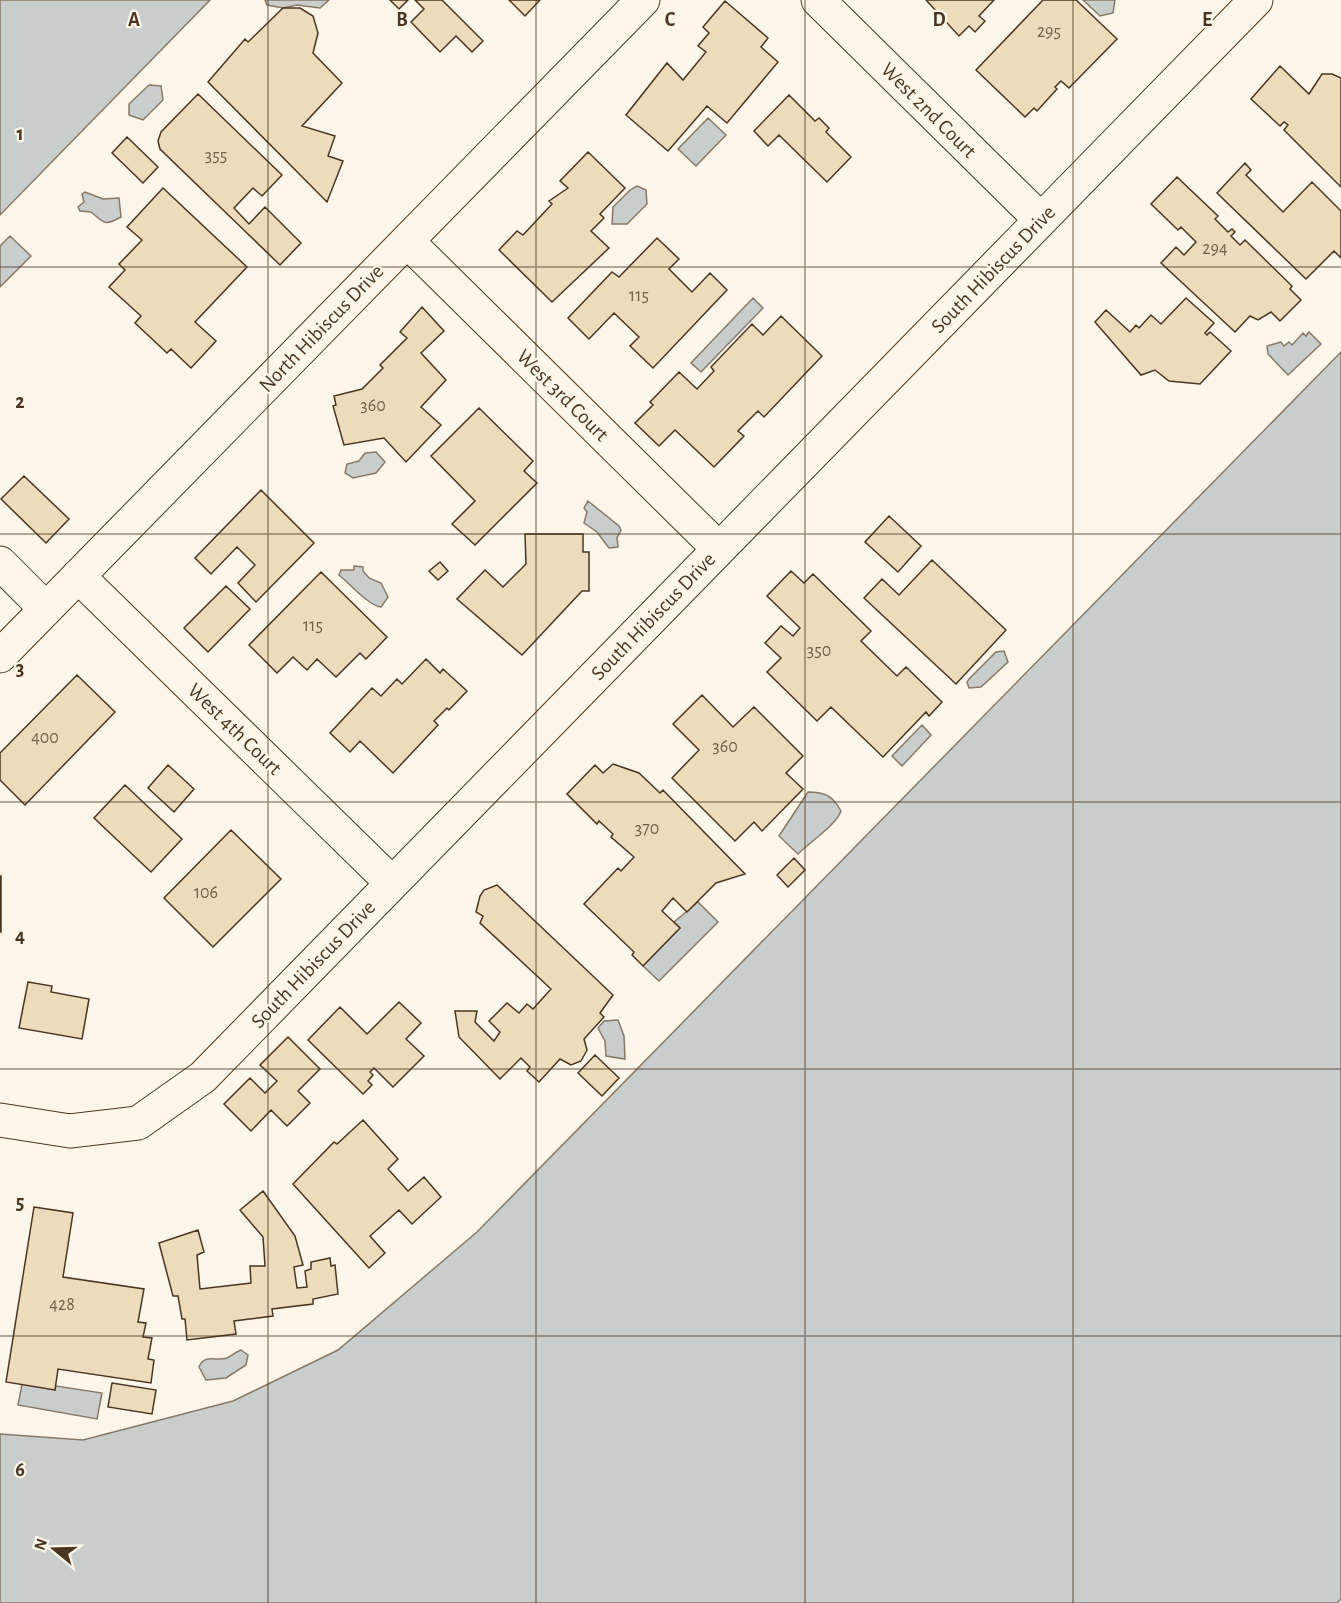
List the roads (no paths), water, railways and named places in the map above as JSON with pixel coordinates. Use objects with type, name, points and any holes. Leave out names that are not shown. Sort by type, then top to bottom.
[{"type":"street","name":"North Hibiscus Drive","points":[[0,656],[643,0]]},
{"type":"street","name":"West 2nd Court","points":[[818,0],[1041,220]]},
{"type":"street","name":"South Hibiscus Drive","points":[[0,1120],[70,1131],[138,1123],[203,1077],[1256,0]]},
{"type":"street","name":"West 3rd Court","points":[[407,241],[719,549]]},
{"type":"street","points":[[0,563],[46,609]]},
{"type":"street","name":"West 4th Court","points":[[78,576],[392,883]]}]
